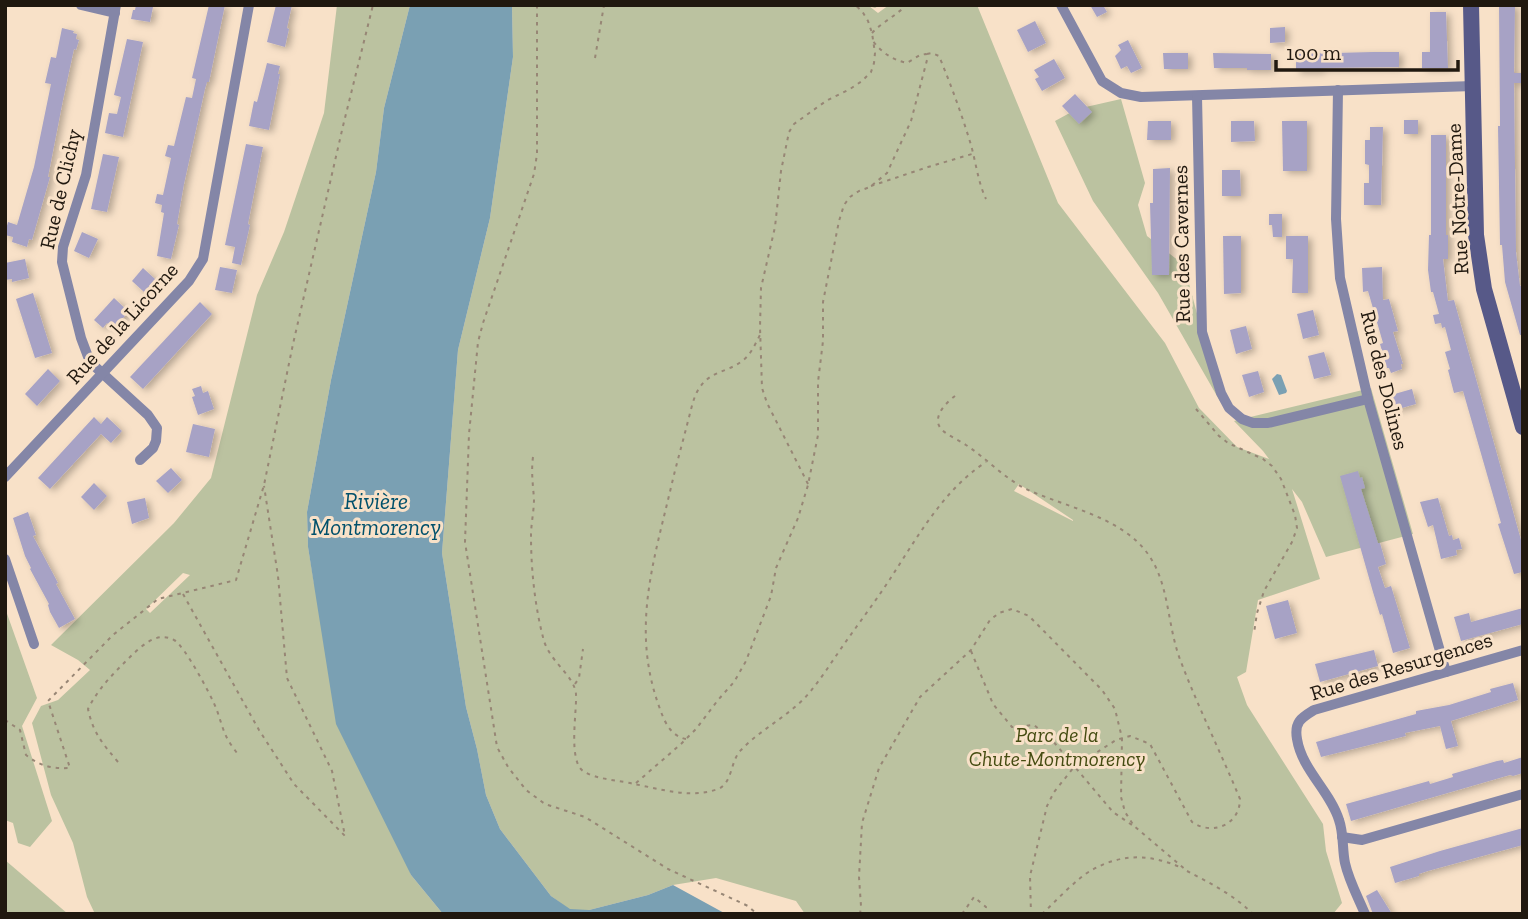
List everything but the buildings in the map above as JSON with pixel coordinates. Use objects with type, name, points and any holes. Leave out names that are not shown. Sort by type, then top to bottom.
[{"type":"street","points":[[81,5],[116,9]]},
{"type":"street","name":"Rue de la Licorne","points":[[5,477],[190,281],[203,259],[249,5]]},
{"type":"street","points":[[1061,5],[1102,81],[1121,93],[1141,97],[1473,86]]},
{"type":"street","name":"Rue Notre-Dame","points":[[1471,5],[1476,235],[1484,289],[1523,426]]},
{"type":"street","name":"Rue de Clichy","points":[[116,9],[86,175],[63,247],[62,262],[81,338],[90,362],[148,415],[157,428],[153,447],[140,460]]},
{"type":"street","name":"Rue des Dolines","points":[[1338,90],[1336,219],[1340,278],[1367,399],[1446,672]]},
{"type":"street","name":"Rue des Cavernes","points":[[1197,96],[1202,332],[1221,393],[1229,408],[1242,419],[1253,423],[1268,423],[1367,399]]},
{"type":"street","points":[[5,559],[34,644]]},
{"type":"street","name":"Rue des Resurgences","points":[[1342,837],[1339,820],[1327,795],[1302,757],[1296,738],[1296,727],[1301,718],[1314,710],[1523,650]]},
{"type":"street","points":[[1365,914],[1345,863],[1342,837],[1362,840],[1523,794]]},
{"type":"path","points":[[5,720],[20,730],[26,755],[37,764],[70,768],[48,701],[113,635],[159,599],[236,580],[264,485],[343,126],[373,5]]},
{"type":"path","points":[[537,5],[537,154],[534,174],[478,342],[469,435],[465,542],[497,747],[526,790],[545,804],[585,817],[668,869],[748,906],[757,914]]},
{"type":"path","points":[[595,58],[604,5]]},
{"type":"path","points":[[808,485],[762,388],[761,288],[775,227],[781,171],[789,132],[803,117],[856,85],[871,72],[874,63],[872,33],[862,11],[855,5]]},
{"type":"path","points":[[872,33],[906,5]]},
{"type":"path","points":[[873,41],[879,49],[900,62],[907,63],[920,55],[932,53],[939,56],[964,123],[986,199]]},
{"type":"path","points":[[870,187],[887,173],[911,121],[927,60],[926,54]]},
{"type":"path","points":[[635,784],[686,740],[741,673],[771,596],[776,568],[798,518],[808,485],[818,435],[823,302],[844,205],[859,191],[973,154]]},
{"type":"path","points":[[686,740],[674,735],[663,716],[649,676],[645,629],[650,574],[695,397],[708,378],[747,357],[760,334]]},
{"type":"path","points":[[955,396],[941,411],[938,420],[940,428],[1023,487],[1108,523],[1126,533],[1150,555],[1165,589],[1174,644],[1240,799],[1237,816],[1228,823],[1206,829],[1199,827],[1192,822],[1150,744],[1130,736],[1116,740],[1074,767],[1054,792],[1047,806],[1030,876],[1031,914]]},
{"type":"path","points":[[1196,409],[1228,443],[1272,466],[1281,479],[1295,515],[1297,528],[1264,592],[1254,633]]},
{"type":"path","points":[[533,457],[532,563],[538,610],[544,642],[550,654],[575,685],[577,765],[585,772],[692,794],[718,789],[725,784],[741,750],[805,698],[863,619],[931,516],[973,471],[987,461]]},
{"type":"path","points":[[182,593],[259,730],[294,784],[345,836],[332,771],[287,678],[278,576],[264,485]]},
{"type":"path","points":[[860,914],[862,823],[879,768],[920,697],[971,650],[990,620],[999,613],[1012,609],[1029,616],[1102,690],[1115,709],[1122,738],[1121,797],[1133,826]]},
{"type":"path","points":[[118,762],[91,725],[88,709],[102,685],[154,638],[176,640],[184,650],[207,689],[227,737],[239,756]]},
{"type":"path","points":[[575,685],[579,678],[583,649]]},
{"type":"path","points":[[971,650],[993,704],[1013,727],[1034,725],[1052,740],[1113,812],[1187,871]]},
{"type":"path","points":[[1042,914],[1090,870],[1121,858],[1153,858],[1187,871],[1213,884],[1242,903],[1253,914]]},
{"type":"path","points":[[962,914],[974,897],[986,907],[984,914]]},
{"type":"green space","points":[[337,5],[410,5],[384,108],[376,172],[331,380],[307,512],[308,547],[314,583],[411,875],[443,914],[95,914],[87,897],[73,843],[51,795],[32,723],[41,706],[58,700],[90,670],[51,645],[174,523],[211,478],[257,295],[284,232],[324,113]],"holes":[[[183,573],[190,575],[150,613],[146,609]]]},
{"type":"green space","name":"Parc de la Chute-Montmorency","points":[[512,5],[880,5],[875,8],[869,6],[878,13],[889,5],[977,5],[1058,203],[1165,343],[1199,408],[1237,447],[1269,459],[1234,421],[1371,388],[1413,534],[1326,557],[1302,502],[1292,489],[1320,579],[1258,600],[1246,672],[1237,677],[1247,705],[1323,824],[1326,851],[1342,903],[1333,914],[805,914],[796,901],[716,878],[673,885],[648,895],[589,910],[570,910],[551,896],[500,829],[486,795],[466,707],[442,553],[458,350],[490,218],[513,57]],"holes":[[[1019,484],[1073,521],[1014,491]]]},
{"type":"green space","points":[[1121,99],[1145,183],[1138,205],[1147,236],[1184,265],[1221,403],[1158,293],[1093,201],[1055,121],[1077,109]]},
{"type":"green space","points":[[5,608],[37,698],[22,726],[52,821],[30,847],[18,843],[13,823],[5,820]]},
{"type":"green space","points":[[5,860],[68,914],[5,914]]},
{"type":"water","name":"Rivière Montmorency","points":[[410,5],[512,5],[513,57],[490,218],[458,350],[442,553],[466,707],[486,795],[500,829],[551,896],[570,909],[589,910],[648,895],[673,885],[726,914],[443,914],[411,875],[336,724],[308,547],[307,512],[331,380],[376,172],[384,108]]},
{"type":"water","points":[[1277,374],[1281,375],[1287,391],[1279,395],[1272,379]]}]
